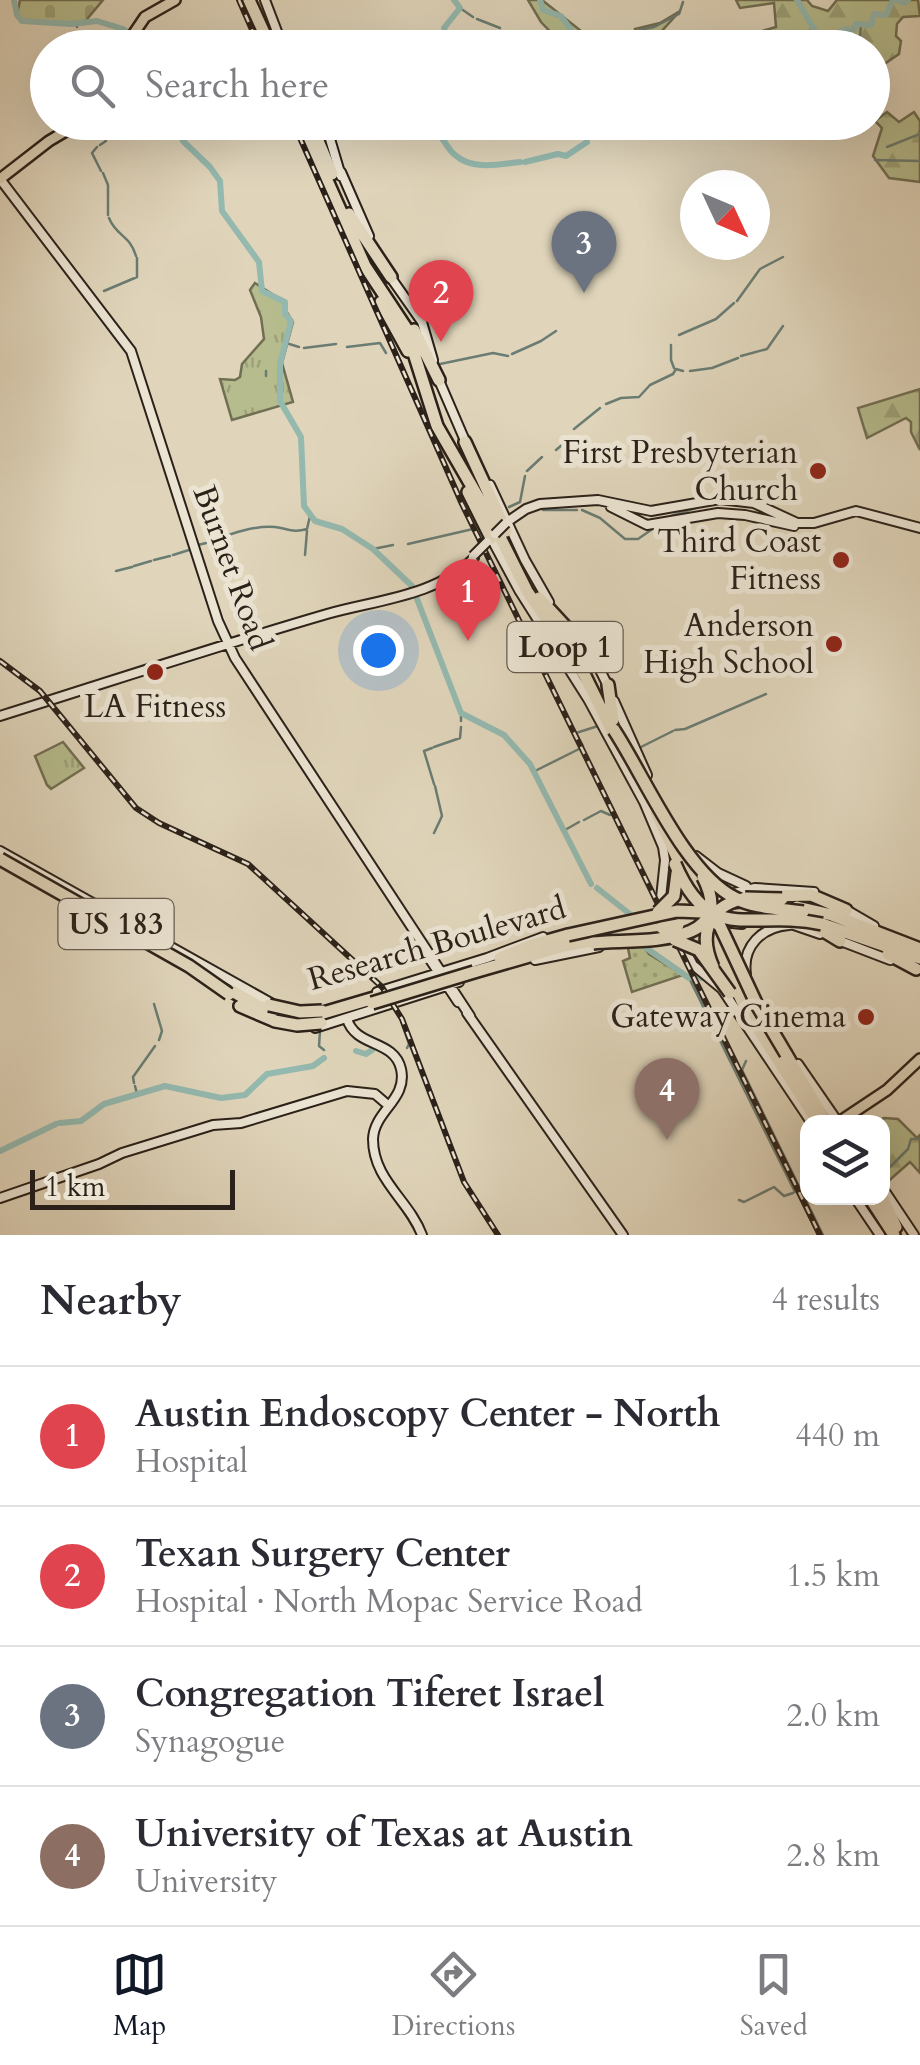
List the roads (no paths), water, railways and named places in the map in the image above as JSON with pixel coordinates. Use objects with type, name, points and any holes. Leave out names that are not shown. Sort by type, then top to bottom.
[{"type":"highway","points":[[253,0],[268,30]]},
{"type":"highway","points":[[253,0],[269,30]]},
{"type":"highway","points":[[312,140],[338,201]]},
{"type":"highway","points":[[313,140],[370,271],[408,327],[440,428],[528,590],[586,676],[614,726],[678,848],[748,1002],[828,1115]]},
{"type":"highway","points":[[313,140],[369,264],[385,282]]},
{"type":"highway","points":[[314,140],[412,333],[430,398],[445,432],[500,527],[530,589],[588,675],[642,780],[682,843],[713,881],[731,895],[756,905],[842,918]]},
{"type":"highway","name":"Loop 1","points":[[325,177],[452,452],[498,535]]},
{"type":"highway","name":"Loop 1","points":[[385,282],[413,330],[440,419],[498,535],[531,598],[589,683],[652,806]]},
{"type":"highway","points":[[413,330],[439,380]]},
{"type":"highway","points":[[465,442],[498,535],[526,591],[575,637]]},
{"type":"highway","name":"Loop 1","points":[[526,591],[582,662],[717,940],[759,1039],[827,1115]]},
{"type":"highway","points":[[608,685],[614,726]]},
{"type":"highway","points":[[652,806],[693,900],[715,915],[812,915],[862,940],[920,957]]},
{"type":"highway","points":[[566,934],[655,927],[687,935],[705,920],[711,897],[652,806]]},
{"type":"highway","name":"US 183","points":[[1,859],[264,1008],[313,1020],[330,1018],[377,1000],[456,983],[586,941],[770,904],[878,933],[920,957]]},
{"type":"highway","points":[[655,927],[674,896],[678,878],[675,864]]},
{"type":"highway","points":[[702,878],[723,895],[753,893],[820,906],[878,933]]},
{"type":"highway","points":[[702,878],[730,996]]},
{"type":"highway","points":[[713,967],[705,939],[710,920],[726,904],[753,893]]},
{"type":"highway","points":[[726,910],[779,894],[806,894],[842,918],[920,957]]},
{"type":"highway","points":[[578,950],[655,927],[693,910],[717,922],[761,1013],[828,1115]]},
{"type":"highway","name":"US 183","points":[[726,910],[812,915],[920,957]]},
{"type":"highway","points":[[755,912],[795,918],[840,941]]},
{"type":"highway","points":[[533,958],[655,927],[694,946],[713,967],[759,1039]]},
{"type":"highway","name":"US 183","points":[[456,983],[492,962],[622,928],[655,927]]},
{"type":"highway","points":[[492,962],[566,934],[622,928]]},
{"type":"highway","points":[[510,948],[547,940]]},
{"type":"highway","name":"Loop 1","points":[[717,940],[744,981],[757,1016],[828,1115]]},
{"type":"highway","points":[[744,981],[777,1033]]},
{"type":"highway","points":[[240,1006],[275,1021],[297,1025],[377,1000]]},
{"type":"highway","points":[[264,1008],[321,1018]]},
{"type":"highway","points":[[788,1057],[822,1099]]},
{"type":"highway","points":[[874,1205],[880,1231],[903,1234]]},
{"type":"highway","points":[[879,1205],[903,1234]]},
{"type":"main road","points":[[135,30],[148,14],[176,0]]},
{"type":"main road","points":[[138,30],[160,10],[187,0]]},
{"type":"main road","points":[[265,0],[273,30]]},
{"type":"main road","points":[[0,179],[51,140]]},
{"type":"main road","points":[[330,140],[350,201],[385,282],[409,302],[424,328],[439,380],[465,442],[501,505],[510,513],[535,505],[604,501],[636,522],[653,526],[718,513],[815,526],[847,517],[872,516]]},
{"type":"main road","name":"Burnet Road","points":[[0,179],[131,351],[198,559],[231,647],[424,946],[437,974]]},
{"type":"main road","points":[[409,302],[422,306]]},
{"type":"main road","points":[[498,535],[536,508],[604,501]]},
{"type":"main road","points":[[620,509],[749,501],[774,518]]},
{"type":"main road","points":[[565,502],[579,505]]},
{"type":"main road","points":[[501,505],[498,535],[608,685],[631,745],[679,834],[702,866],[702,878],[744,981]]},
{"type":"main road","points":[[791,523],[806,524],[850,510],[916,529]]},
{"type":"main road","points":[[296,623],[444,580],[521,511]]},
{"type":"main road","points":[[526,591],[572,678],[652,806],[665,854],[662,905],[691,962],[730,996]]},
{"type":"main road","points":[[0,716],[359,604]]},
{"type":"main road","points":[[545,630],[586,684],[621,759]]},
{"type":"main road","points":[[591,657],[608,663]]},
{"type":"main road","points":[[696,856],[753,893]]},
{"type":"main road","name":"Research Boulevard","points":[[1,859],[165,950],[217,974],[231,989],[321,1018],[345,1020],[377,1000],[510,948],[654,913],[659,914],[665,926],[664,935],[656,941],[533,958]]},
{"type":"main road","points":[[842,918],[812,891],[718,896],[715,907],[722,922],[728,925],[780,922],[840,941],[920,957]]},
{"type":"main road","points":[[744,981],[745,958],[756,938],[776,927],[796,926]]},
{"type":"main road","name":"Burnet Road","points":[[424,946],[437,974],[456,983],[470,1016],[623,1235]]},
{"type":"main road","name":"Research Boulevard","points":[[165,950],[240,1006],[280,1025],[321,1018]]},
{"type":"main road","points":[[456,983],[457,968]]},
{"type":"main road","points":[[204,979],[208,972],[217,974]]},
{"type":"main road","name":"Research Boulevard","points":[[377,1000],[456,983]]},
{"type":"main road","points":[[345,1020],[355,1035],[384,1049],[396,1064],[400,1078],[376,1123],[372,1142],[383,1180],[421,1235]]},
{"type":"main road","points":[[777,1033],[829,1115]]},
{"type":"main road","points":[[845,1115],[873,1102],[920,1062]]},
{"type":"main road","points":[[3,1198],[122,1155],[343,1093],[373,1094],[386,1105]]},
{"type":"main road","points":[[860,1205],[880,1231]]},
{"type":"main road","points":[[890,1205],[903,1234]]},
{"type":"waterway","points":[[14,0],[22,21],[97,21],[124,30]]},
{"type":"waterway","points":[[445,30],[460,8],[454,0]]},
{"type":"waterway","points":[[540,0],[543,10],[561,16],[571,30]]},
{"type":"waterway","points":[[797,0],[814,30]]},
{"type":"waterway","points":[[853,30],[856,24],[871,25],[874,14],[886,15],[893,0]]},
{"type":"waterway","points":[[896,0],[908,0]]},
{"type":"waterway","points":[[640,30],[679,14],[683,2]]},
{"type":"waterway","points":[[460,8],[473,17]]},
{"type":"waterway","points":[[477,19],[500,28]]},
{"type":"waterway","points":[[76,23],[77,27]]},
{"type":"waterway","points":[[861,25],[861,30]]},
{"type":"waterway","points":[[845,30],[849,30]]},
{"type":"waterway","points":[[887,147],[920,134]]},
{"type":"waterway","points":[[100,145],[106,140]]},
{"type":"waterway","points":[[183,140],[220,181],[222,211],[259,262],[262,291],[285,302],[285,314],[291,321],[280,364],[280,401],[301,437],[304,506],[315,521],[342,529],[373,549],[412,586],[461,713],[504,735],[530,764],[591,884]]},
{"type":"waterway","points":[[443,140],[452,152],[470,163],[520,162]]},
{"type":"waterway","points":[[525,162],[558,154],[566,156],[587,142]]},
{"type":"waterway","points":[[97,147],[92,153],[101,171]]},
{"type":"waterway","points":[[875,160],[920,161]]},
{"type":"waterway","points":[[103,173],[108,185],[108,215]]},
{"type":"waterway","points":[[109,218],[136,256]]},
{"type":"waterway","points":[[737,301],[760,269],[783,257]]},
{"type":"waterway","points":[[104,291],[137,277],[137,258]]},
{"type":"waterway","points":[[679,335],[716,319],[734,303]]},
{"type":"waterway","points":[[741,356],[767,349],[783,326]]},
{"type":"waterway","points":[[512,354],[556,331]]},
{"type":"waterway","points":[[286,343],[299,347]]},
{"type":"waterway","points":[[347,347],[380,343],[386,353]]},
{"type":"waterway","points":[[304,348],[336,344]]},
{"type":"waterway","points":[[671,345],[674,368]]},
{"type":"waterway","points":[[440,364],[493,353],[508,356]]},
{"type":"waterway","points":[[690,371],[738,358]]},
{"type":"waterway","points":[[606,404],[639,397],[676,369],[683,371]]},
{"type":"waterway","points":[[266,371],[266,376]]},
{"type":"waterway","points":[[574,429],[600,408]]},
{"type":"waterway","points":[[556,450],[563,444]]},
{"type":"waterway","points":[[527,471],[542,457]]},
{"type":"waterway","points":[[509,507],[520,502],[525,476]]},
{"type":"waterway","points":[[671,516],[702,506]]},
{"type":"waterway","points":[[543,510],[577,510]]},
{"type":"waterway","points":[[582,510],[600,518],[625,539],[638,539],[651,530]]},
{"type":"waterway","points":[[208,542],[258,528],[307,529],[310,516]]},
{"type":"waterway","points":[[408,544],[473,529]]},
{"type":"waterway","points":[[305,555],[307,531]]},
{"type":"waterway","points":[[198,545],[206,543]]},
{"type":"waterway","points":[[373,549],[393,545]]},
{"type":"waterway","points":[[173,555],[189,550]]},
{"type":"waterway","points":[[154,560],[170,556]]},
{"type":"waterway","points":[[134,566],[151,561]]},
{"type":"waterway","points":[[116,571],[132,567]]},
{"type":"waterway","points":[[675,730],[766,694]]},
{"type":"waterway","points":[[461,713],[461,721]]},
{"type":"waterway","points":[[583,746],[576,733],[598,726]]},
{"type":"waterway","points":[[434,747],[460,738],[461,727]]},
{"type":"waterway","points":[[639,748],[673,731]]},
{"type":"waterway","points":[[582,747],[635,853]]},
{"type":"waterway","points":[[432,748],[424,751],[434,784]]},
{"type":"waterway","points":[[535,771],[581,748]]},
{"type":"waterway","points":[[434,833],[442,816],[435,786]]},
{"type":"waterway","points":[[584,820],[601,811],[614,813]]},
{"type":"waterway","points":[[565,830],[579,822]]},
{"type":"waterway","points":[[597,888],[631,915]]},
{"type":"waterway","points":[[642,945],[689,978],[697,974],[701,978]]},
{"type":"waterway","points":[[691,977],[818,1235]]},
{"type":"waterway","points":[[689,978],[795,1192]]},
{"type":"waterway","points":[[154,1004],[162,1031],[159,1040]]},
{"type":"waterway","points":[[398,1012],[407,1048]]},
{"type":"waterway","points":[[320,1031],[319,1046],[324,1050]]},
{"type":"waterway","points":[[134,1083],[133,1077],[155,1046]]},
{"type":"waterway","points":[[356,1051],[366,1054],[372,1050]]},
{"type":"waterway","points":[[60,1123],[81,1121],[104,1104],[165,1086],[221,1098],[245,1095],[267,1074],[313,1066],[324,1058]]},
{"type":"waterway","points":[[746,1061],[742,1070],[823,1235]]},
{"type":"waterway","points":[[135,1086],[137,1094]]},
{"type":"waterway","points":[[0,1151],[56,1124]]},
{"type":"waterway","points":[[890,1167],[908,1149],[911,1139],[920,1139]]},
{"type":"waterway","points":[[739,1200],[744,1202],[774,1187],[784,1196],[793,1193]]},
{"type":"railway","points":[[239,0],[252,30]]},
{"type":"railway","points":[[301,140],[462,504],[820,1235]]},
{"type":"railway","points":[[0,661],[40,691],[136,808],[159,823],[248,864],[382,987],[402,1019],[464,1182],[498,1235]]},
{"type":"place","name":"Congregation Tiferet Israel","points":[[584,293]]},
{"type":"place","name":"Texan Surgery Center","points":[[441,342]]},
{"type":"place","name":"First Presbyterian Church","points":[[818,471]]},
{"type":"place","name":"Third Coast Fitness","points":[[841,560]]},
{"type":"place","name":"Austin Endoscopy Center - North","points":[[468,641]]},
{"type":"place","name":"Anderson High School","points":[[834,644]]},
{"type":"place","name":"LA Fitness","points":[[155,672]]},
{"type":"place","name":"Gateway Cinema","points":[[866,1017]]},
{"type":"place","name":"University of Texas at Austin","points":[[667,1140]]}]
